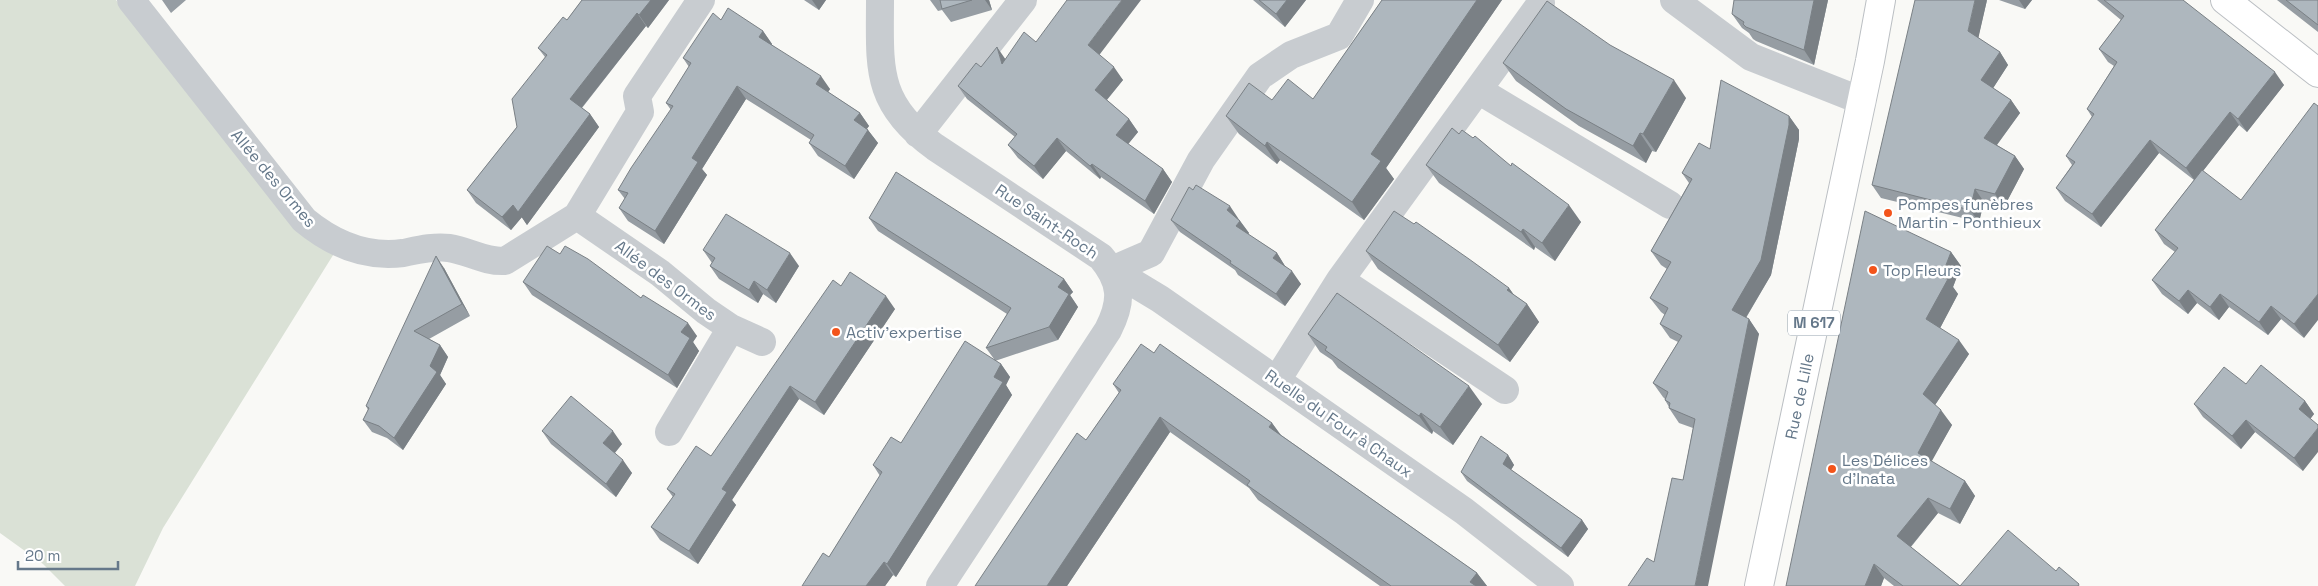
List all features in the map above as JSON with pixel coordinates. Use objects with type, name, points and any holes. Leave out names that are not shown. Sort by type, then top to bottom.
[{"type":"main road","name":"Rue de Lille","points":[[1759,586],[1862,101],[1881,0]]},
{"type":"main road","name":"Rue de Lille","points":[[1870,61],[1891,0]]},
{"type":"main road","points":[[2225,0],[2318,73]]},
{"type":"street","name":"Allée des Ormes","points":[[131,0],[304,220],[324,236],[342,246],[380,254],[450,248],[485,260],[504,261],[577,216],[640,112],[637,96],[701,0]]},
{"type":"street","name":"Rue Saint-Roch","points":[[880,0],[881,75],[896,109],[918,134],[1089,247],[1112,270],[1119,298],[1115,316],[1108,330],[940,586]]},
{"type":"street","points":[[918,134],[1023,0]]},
{"type":"street","points":[[1112,270],[1151,253],[1201,160],[1260,76],[1291,55],[1338,36],[1360,0]]},
{"type":"street","points":[[1674,0],[1751,57],[1862,101]]},
{"type":"street","points":[[1277,380],[1340,280],[1541,3]]},
{"type":"street","points":[[1478,90],[1670,205]]},
{"type":"street","name":"Allée des Ormes","points":[[577,216],[660,272],[706,311],[732,328],[762,342]]},
{"type":"street","name":"Ruelle du Four à Chaux","points":[[1112,270],[1160,299],[1494,533],[1560,586]]},
{"type":"street","points":[[1340,280],[1505,390]]},
{"type":"street","name":"Allée des Ormes","points":[[669,432],[732,328]]},
{"type":"shaded area","points":[[0,0],[116,0],[291,216],[335,252],[163,528],[135,586],[65,586],[43,564],[0,533]]},
{"type":"building","points":[[582,0],[651,0],[639,15],[637,13],[570,99],[590,114],[518,212],[513,205],[502,217],[467,190],[517,127],[512,99],[547,55],[538,48],[563,17],[567,20]]},
{"type":"building","points":[[940,0],[972,0],[942,9]]},
{"type":"building","points":[[1067,0],[1122,0],[1088,45],[1114,67],[1095,90],[1129,119],[1116,135],[1163,169],[1145,201],[1092,164],[1090,166],[1057,138],[1034,166],[1008,145],[1017,134],[958,86],[976,63],[981,67],[997,47],[1002,64],[1024,32],[1036,42]]},
{"type":"building","points":[[1259,0],[1287,0],[1276,14]]},
{"type":"building","points":[[1382,0],[1477,0],[1371,154],[1381,161],[1352,202],[1267,142],[1265,146],[1226,116],[1249,83],[1272,100],[1288,79],[1313,99]]},
{"type":"building","points":[[1734,0],[1814,0],[1804,50],[1746,27],[1743,24],[1744,22],[1732,14]]},
{"type":"building","points":[[1915,0],[1975,0],[1968,31],[2000,52],[1981,80],[2011,100],[1984,138],[2015,156],[1995,194],[1975,189],[1970,210],[1872,185]]},
{"type":"building","points":[[2104,0],[2183,0],[2275,72],[2238,119],[2230,112],[2186,168],[2150,140],[2092,214],[2056,188],[2075,162],[2066,156],[2094,114],[2087,109],[2117,62],[2099,49],[2124,16]]},
{"type":"building","points":[[2286,0],[2318,0],[2318,25]]},
{"type":"building","points":[[1547,1],[1610,45],[1674,80],[1643,134],[1640,133],[1633,146],[1566,109],[1503,63]]},
{"type":"building","points":[[728,8],[763,31],[759,37],[821,76],[816,84],[860,113],[854,120],[868,130],[845,166],[809,143],[814,135],[737,86],[692,158],[698,162],[655,231],[619,208],[628,193],[618,190],[673,106],[666,103],[691,63],[683,58],[713,13],[721,20]]},
{"type":"building","points":[[1721,80],[1789,116],[1789,125],[1761,260],[1732,310],[1749,319],[1695,586],[1628,586],[1647,558],[1654,562],[1672,478],[1683,480],[1695,419],[1669,408],[1670,403],[1665,400],[1668,392],[1653,383],[1682,336],[1660,324],[1668,308],[1650,298],[1671,262],[1651,251],[1692,179],[1682,173],[1699,143],[1710,149]]},
{"type":"building","points":[[2314,103],[2318,106],[2318,294],[2294,324],[2271,306],[2259,322],[2220,294],[2210,307],[2188,290],[2179,301],[2152,280],[2178,248],[2155,230],[2202,170],[2241,200]]},
{"type":"building","points":[[1452,128],[1459,134],[1462,130],[1473,138],[1475,136],[1511,166],[1512,163],[1569,205],[1542,243],[1523,229],[1521,232],[1426,165]]},
{"type":"building","points":[[896,172],[1064,279],[1058,287],[1069,294],[1049,327],[986,348],[1011,308],[869,218]]},
{"type":"building","points":[[1196,185],[1230,206],[1227,210],[1240,221],[1236,226],[1277,253],[1273,258],[1292,271],[1276,294],[1171,220],[1189,187],[1193,190]]},
{"type":"building","points":[[1394,211],[1414,224],[1416,222],[1469,259],[1509,288],[1507,290],[1527,304],[1498,345],[1366,251]]},
{"type":"building","points":[[1865,211],[1951,252],[1941,278],[1948,279],[1926,319],[1959,340],[1923,394],[1941,410],[1918,453],[1965,481],[1950,509],[1928,498],[1897,536],[1960,586],[1903,586],[1874,564],[1865,586],[1786,586]]},
{"type":"building","points":[[726,214],[790,253],[767,290],[754,281],[749,290],[710,266],[715,258],[703,250]]},
{"type":"building","points":[[547,246],[560,254],[565,246],[588,259],[641,298],[643,295],[688,323],[681,332],[690,338],[668,375],[523,282]]},
{"type":"building","points":[[436,256],[462,304],[414,331],[440,345],[430,366],[437,372],[394,438],[379,426],[363,420],[369,408],[366,406]]},
{"type":"building","points":[[850,272],[886,296],[815,402],[790,386],[722,489],[727,492],[689,551],[651,527],[675,494],[667,489],[696,446],[711,456],[833,280],[841,286]]},
{"type":"building","points":[[1337,293],[1469,386],[1440,427],[1421,413],[1419,416],[1363,377],[1325,350],[1327,347],[1308,334]]},
{"type":"building","points":[[965,341],[1001,364],[994,377],[1003,382],[887,564],[884,562],[866,586],[802,586],[823,553],[829,557],[882,472],[873,465],[891,437],[901,443]]},
{"type":"building","points":[[1141,344],[1154,353],[1160,344],[1272,423],[1269,427],[1477,573],[1470,582],[1476,586],[1391,586],[1247,485],[1250,481],[1160,417],[1047,586],[975,586],[1077,433],[1086,440],[1121,390],[1113,384]]},
{"type":"building","points":[[2261,365],[2305,401],[2299,409],[2318,425],[2318,428],[2294,458],[2246,420],[2232,436],[2194,404],[2224,367],[2246,384]]},
{"type":"building","points":[[571,396],[613,431],[603,443],[623,460],[606,484],[542,431]]},
{"type":"building","points":[[1481,436],[1508,455],[1503,464],[1582,520],[1561,548],[1461,472]]},
{"type":"building","points":[[2008,530],[2056,571],[2059,567],[2079,584],[2078,586],[1960,586]]},
{"type":"place","name":"Pompes funèbres Martin - Ponthieux","points":[[1888,213]]},
{"type":"place","name":"Top Fleurs","points":[[1873,270]]},
{"type":"place","name":"Activ'expertise","points":[[836,332]]},
{"type":"place","name":"Les Délices d'Inata","points":[[1832,469]]}]
